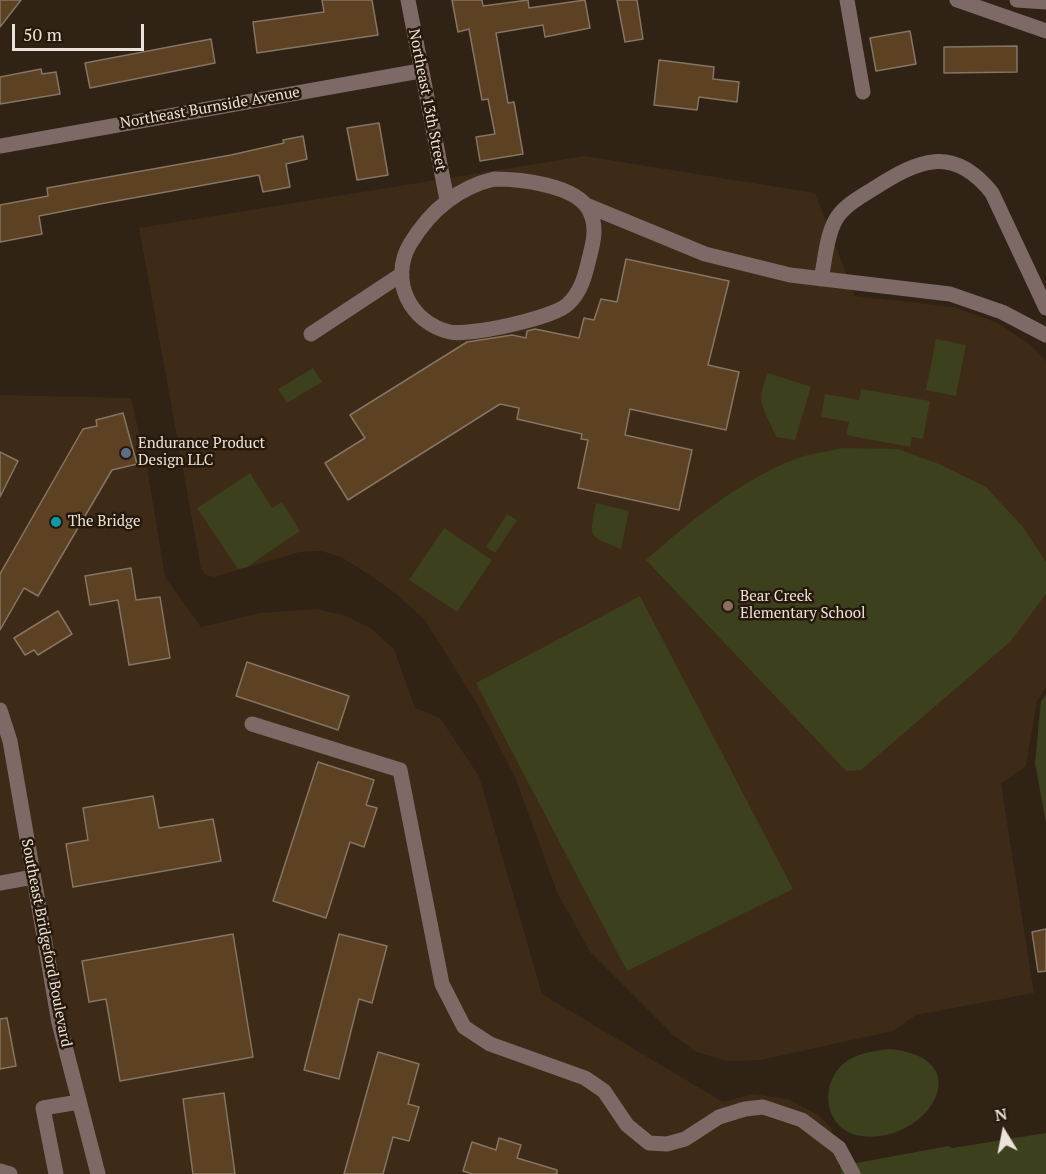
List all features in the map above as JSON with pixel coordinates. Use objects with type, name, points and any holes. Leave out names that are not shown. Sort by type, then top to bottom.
[{"type":"street","name":"Northeast 13th Street","points":[[408,0],[420,71],[447,200]]},
{"type":"street","points":[[847,0],[863,92]]},
{"type":"street","points":[[957,0],[1046,31]]},
{"type":"street","points":[[1017,0],[1046,2]]},
{"type":"street","name":"Northeast Burnside Avenue","points":[[0,146],[420,71]]},
{"type":"street","points":[[821,279],[830,233],[841,212],[904,169],[923,162],[943,161],[963,166],[980,177],[992,193],[1046,308]]},
{"type":"street","points":[[586,206],[594,223],[594,237],[585,278],[578,292],[555,314],[539,319],[454,333],[436,328],[421,318],[410,304],[403,287],[402,274],[406,252],[415,237],[447,200],[471,184],[494,179],[514,179],[568,191],[586,206],[705,254],[790,275],[950,294],[1002,312],[1046,335]]},
{"type":"street","points":[[311,334],[402,274]]},
{"type":"street","name":"Southeast Bridgeford Boulevard","points":[[0,710],[10,741],[59,1023],[98,1174]]},
{"type":"street","points":[[252,724],[400,770],[442,984],[464,1027],[490,1044],[585,1078],[604,1091],[627,1125],[649,1143],[667,1144],[685,1139],[719,1117],[745,1109],[763,1107],[802,1120],[839,1148],[852,1174]]},
{"type":"street","points":[[0,883],[33,877]]},
{"type":"street","points":[[56,1174],[43,1108],[79,1102]]},
{"type":"street","points":[[0,1171],[10,1174]]},
{"type":"shaded area","name":"Bear Creek Elementary School","points":[[585,156],[815,193],[855,296],[954,307],[998,323],[1029,344],[1046,361],[1046,687],[1037,701],[1026,766],[1001,784],[1034,993],[916,1015],[893,1031],[761,1060],[728,1061],[696,1052],[673,1035],[590,952],[557,892],[515,777],[477,704],[425,620],[395,593],[368,574],[341,557],[321,551],[300,552],[214,577],[206,575],[201,569],[139,228]]},
{"type":"shaded area","points":[[0,395],[131,398],[147,467],[165,577],[201,627],[260,613],[316,609],[344,615],[372,629],[394,649],[415,708],[440,718],[479,776],[542,994],[723,1102],[753,1094],[788,1099],[818,1115],[831,1128],[841,1174],[0,1174]]},
{"type":"green space","points":[[936,339],[966,345],[956,396],[926,390]]},
{"type":"green space","points":[[313,368],[322,382],[287,403],[278,389]]},
{"type":"green space","points":[[768,373],[811,387],[795,440],[776,437],[765,412],[761,399]]},
{"type":"green space","points":[[861,389],[930,401],[923,439],[912,437],[910,447],[846,435],[849,422],[821,417],[825,394],[859,400]]},
{"type":"green space","points":[[843,448],[898,449],[939,464],[986,487],[1023,527],[1046,562],[1046,594],[1010,642],[861,770],[846,771],[646,560],[699,516],[757,477],[798,458]]},
{"type":"green space","points":[[250,473],[272,508],[282,502],[300,531],[247,567],[238,569],[197,508]]},
{"type":"green space","points":[[596,503],[629,511],[621,549],[602,541],[594,534],[592,523]]},
{"type":"green space","points":[[507,514],[517,520],[495,553],[486,547]]},
{"type":"green space","points":[[444,528],[492,560],[457,612],[409,580]]},
{"type":"green space","points":[[640,596],[793,889],[627,971],[476,683]]},
{"type":"green space","points":[[1046,695],[1046,823],[1035,763],[1041,701]]},
{"type":"green space","points":[[890,1049],[918,1056],[934,1068],[939,1083],[935,1099],[923,1115],[906,1127],[885,1135],[861,1136],[849,1132],[840,1126],[829,1107],[828,1096],[834,1074],[847,1061],[858,1055]]},
{"type":"green space","points":[[1046,1133],[1046,1174],[841,1174],[840,1166],[949,1146],[952,1148]]},
{"type":"building","points":[[0,0],[21,0],[0,27]]},
{"type":"building","points":[[322,0],[372,0],[378,35],[257,53],[253,22],[324,12]]},
{"type":"building","points":[[452,0],[482,0],[483,6],[528,0],[529,8],[585,0],[590,28],[545,37],[543,25],[496,33],[508,103],[514,102],[523,154],[480,161],[476,137],[495,134],[488,99],[482,100],[469,29],[458,32]]},
{"type":"building","points":[[617,0],[637,0],[643,39],[625,42]]},
{"type":"building","points":[[910,31],[916,64],[876,71],[870,38]]},
{"type":"building","points":[[211,39],[215,63],[90,88],[85,63]]},
{"type":"building","points":[[1017,46],[1017,72],[944,73],[944,47]]},
{"type":"building","points":[[659,60],[714,67],[713,79],[739,82],[737,102],[699,97],[697,110],[654,105]]},
{"type":"building","points":[[41,69],[42,74],[56,72],[60,94],[0,104],[0,77]]},
{"type":"building","points":[[379,123],[388,175],[357,180],[347,128]]},
{"type":"building","points":[[303,136],[307,159],[286,164],[290,187],[263,192],[259,175],[100,204],[39,216],[42,234],[0,242],[0,205],[48,196],[47,188],[231,155],[284,143],[283,140]]},
{"type":"building","points":[[626,259],[729,281],[708,365],[739,372],[726,430],[630,409],[625,435],[692,450],[679,510],[578,488],[588,440],[581,439],[582,434],[517,419],[519,408],[500,404],[348,500],[325,463],[365,438],[350,415],[467,342],[512,335],[526,338],[527,331],[535,329],[579,338],[584,318],[594,320],[601,299],[617,302]]},
{"type":"building","name":"The Bridge","points":[[123,413],[137,464],[112,470],[38,596],[24,588],[0,630],[0,574],[83,429],[97,426],[96,420]]},
{"type":"building","points":[[0,452],[18,461],[0,497]]},
{"type":"building","points":[[131,568],[136,600],[160,597],[170,658],[129,665],[118,600],[90,605],[85,576]]},
{"type":"building","points":[[58,611],[72,634],[38,655],[34,650],[25,655],[14,638]]},
{"type":"building","points":[[247,662],[349,696],[338,730],[236,696]]},
{"type":"building","points":[[318,762],[374,780],[366,805],[377,808],[364,847],[350,842],[326,918],[273,901]]},
{"type":"building","points":[[153,796],[159,828],[213,819],[221,861],[73,887],[66,844],[88,840],[83,808]]},
{"type":"building","points":[[1046,929],[1046,971],[1038,972],[1032,932]]},
{"type":"building","points":[[233,934],[253,1057],[120,1081],[106,999],[89,1002],[82,961]]},
{"type":"building","points":[[339,934],[387,946],[372,1003],[359,999],[339,1079],[304,1070]]},
{"type":"building","points":[[7,1018],[16,1066],[0,1069],[0,1019]]},
{"type":"building","points":[[378,1052],[419,1064],[408,1104],[419,1107],[409,1141],[393,1137],[383,1174],[344,1174]]},
{"type":"building","points":[[224,1093],[235,1174],[193,1174],[183,1099]]},
{"type":"building","points":[[499,1138],[521,1145],[517,1158],[557,1170],[557,1174],[472,1174],[463,1171],[472,1142],[496,1150]]},
{"type":"place","name":"Endurance Product Design LLC","points":[[126,453]]},
{"type":"place","name":"The Bridge","points":[[56,522]]},
{"type":"place","name":"Bear Creek Elementary School","points":[[728,606]]}]
